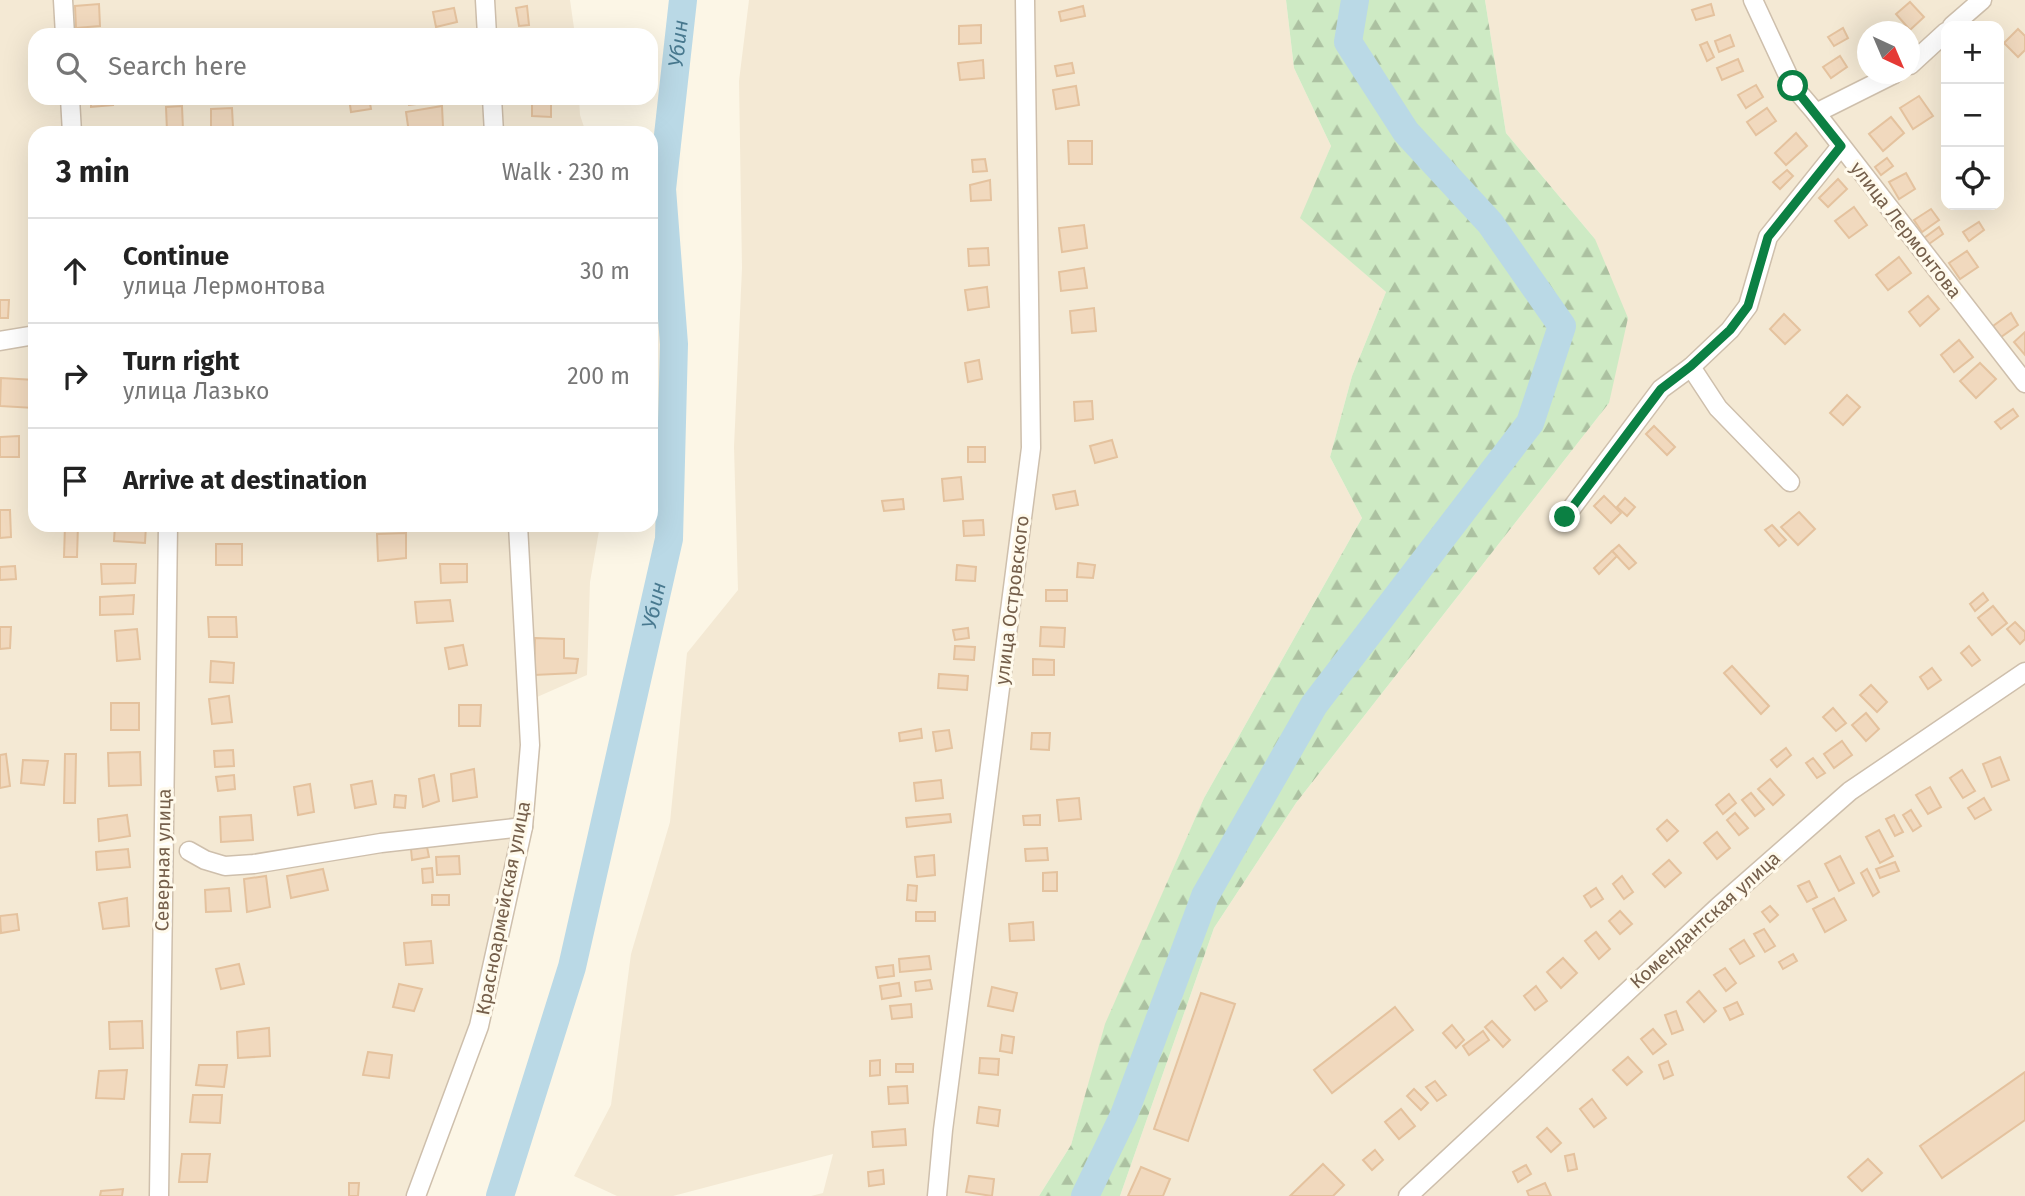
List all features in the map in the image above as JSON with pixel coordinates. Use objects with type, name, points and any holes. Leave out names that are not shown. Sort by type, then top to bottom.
[{"type":"street","points":[[63,0],[65,28]]},
{"type":"street","points":[[485,0],[487,28]]},
{"type":"street","name":"улица Островского","points":[[937,1196],[943,1130],[1031,448],[1025,0]]},
{"type":"street","name":"улица Лермонтова","points":[[1753,0],[1793,86],[2025,383]]},
{"type":"street","points":[[1958,21],[1982,0]]},
{"type":"street","points":[[1920,55],[1941,36]]},
{"type":"street","points":[[1816,113],[1874,84]]},
{"type":"street","points":[[70,105],[71,126]]},
{"type":"street","points":[[492,105],[494,126]]},
{"type":"street","points":[[1565,517],[1661,389],[1730,330],[1748,306],[1768,237],[1841,146]]},
{"type":"street","points":[[0,341],[28,336]]},
{"type":"street","points":[[1691,366],[1718,408],[1790,482]]},
{"type":"street","name":"Северная улица","points":[[159,1196],[168,532]]},
{"type":"street","name":"Красноармейская улица","points":[[416,1196],[479,1026],[523,827],[530,745],[518,532]]},
{"type":"street","name":"Комендантская улица","points":[[1408,1196],[1708,916],[1850,791],[2025,672]]},
{"type":"street","points":[[189,851],[205,860],[225,866],[254,864],[381,843],[523,827]]},
{"type":"shaded area","points":[[0,0],[570,0],[574,28],[28,28],[28,105],[579,105],[584,126],[28,126],[28,532],[599,532],[590,582],[587,675],[528,701],[530,745],[479,1026],[416,1196],[0,1196]]},
{"type":"shaded area","points":[[749,0],[1286,0],[1294,68],[1331,146],[1301,218],[1386,292],[1352,376],[1330,457],[1362,518],[1204,798],[1106,1024],[1071,1145],[1039,1196],[811,1196],[823,1193],[833,1154],[673,1196],[617,1196],[574,1176],[611,1105],[631,954],[670,822],[687,653],[738,590],[734,447],[742,268],[739,81]]},
{"type":"shaded area","points":[[1485,0],[2025,0],[2025,1196],[1120,1196],[1214,928],[1296,803],[1609,403],[1595,239],[1506,133]]},
{"type":"green space","points":[[1286,0],[1485,0],[1506,133],[1595,239],[1628,318],[1609,403],[1296,803],[1214,928],[1120,1196],[1039,1196],[1071,1145],[1105,1024],[1204,798],[1362,518],[1330,457],[1352,376],[1386,292],[1300,218],[1331,146],[1294,68]]},
{"type":"building","points":[[1910,2],[1924,17],[1920,21],[1902,21],[1896,14]]},
{"type":"building","points":[[99,4],[100,26],[76,28],[75,6]]},
{"type":"building","points":[[1711,4],[1714,15],[1696,20],[1692,10]]},
{"type":"building","points":[[527,6],[529,25],[519,26],[516,8]]},
{"type":"building","points":[[1083,6],[1085,16],[1061,21],[1059,12]]},
{"type":"building","points":[[454,8],[457,22],[436,27],[433,12]]},
{"type":"building","points":[[981,25],[981,43],[959,44],[959,26]]},
{"type":"building","points":[[1843,28],[1848,38],[1834,46],[1828,37]]},
{"type":"building","points":[[2018,29],[2025,36],[2025,50],[2018,57],[2004,43]]},
{"type":"building","points":[[1730,35],[1734,46],[1719,52],[1715,41]]},
{"type":"building","points":[[1707,42],[1714,57],[1707,61],[1700,45]]},
{"type":"building","points":[[1840,56],[1847,67],[1831,78],[1823,67]]},
{"type":"building","points":[[1738,59],[1743,71],[1722,80],[1717,68]]},
{"type":"building","points":[[983,60],[984,78],[960,80],[958,63]]},
{"type":"building","points":[[1072,63],[1074,73],[1057,76],[1055,66]]},
{"type":"building","points":[[1756,85],[1763,97],[1746,108],[1738,95]]},
{"type":"building","points":[[1076,86],[1079,105],[1056,109],[1053,90]]},
{"type":"building","points":[[1919,96],[1933,116],[1913,129],[1900,108]]},
{"type":"building","points":[[350,105],[370,105],[371,109],[351,112]]},
{"type":"building","points":[[532,105],[551,105],[551,117],[532,116]]},
{"type":"building","points":[[182,106],[183,126],[167,126],[166,107]]},
{"type":"building","points":[[442,106],[443,126],[408,126],[406,112]]},
{"type":"building","points":[[232,108],[233,126],[211,126],[211,109]]},
{"type":"building","points":[[1767,108],[1776,121],[1756,135],[1747,122]]},
{"type":"building","points":[[1891,117],[1904,133],[1883,151],[1869,134]]},
{"type":"building","points":[[1796,133],[1807,146],[1786,165],[1775,153]]},
{"type":"building","points":[[1068,141],[1092,141],[1092,164],[1069,164]]},
{"type":"building","points":[[1887,158],[1893,166],[1881,175],[1875,167]]},
{"type":"building","points":[[985,159],[987,171],[973,172],[972,160]]},
{"type":"building","points":[[1787,170],[1793,176],[1780,189],[1773,182]]},
{"type":"building","points":[[1906,173],[1915,189],[1899,199],[1889,182]]},
{"type":"building","points":[[1838,179],[1847,189],[1828,207],[1819,198]]},
{"type":"building","points":[[990,180],[991,200],[971,201],[970,185]]},
{"type":"building","points":[[1854,207],[1867,225],[1849,238],[1835,221]]},
{"type":"building","points":[[1931,209],[1939,220],[1922,232],[1914,220]]},
{"type":"building","points":[[1979,222],[1984,230],[1969,241],[1963,232]]},
{"type":"building","points":[[1084,225],[1087,248],[1062,252],[1059,228]]},
{"type":"building","points":[[1939,227],[1943,234],[1929,244],[1924,238]]},
{"type":"building","points":[[988,248],[989,265],[969,266],[968,249]]},
{"type":"building","points":[[1967,251],[1978,267],[1960,279],[1949,263]]},
{"type":"building","points":[[1899,257],[1911,273],[1888,290],[1876,275]]},
{"type":"building","points":[[1084,268],[1087,288],[1061,291],[1059,272]]},
{"type":"building","points":[[987,287],[989,307],[968,310],[965,290]]},
{"type":"building","points":[[1928,296],[1939,309],[1920,326],[1909,312]]},
{"type":"building","points":[[0,300],[9,300],[8,318],[0,318]]},
{"type":"building","points":[[1094,308],[1096,331],[1072,333],[1070,311]]},
{"type":"building","points":[[2011,313],[2018,325],[2001,337],[1993,326]]},
{"type":"building","points":[[1784,314],[1800,330],[1785,344],[1770,329]]},
{"type":"building","points":[[2025,332],[2025,355],[2014,342]]},
{"type":"building","points":[[1959,340],[1973,357],[1954,372],[1941,355]]},
{"type":"building","points":[[979,360],[982,379],[968,382],[965,363]]},
{"type":"building","points":[[1980,363],[1996,379],[1976,398],[1960,381]]},
{"type":"building","points":[[1,378],[28,380],[28,408],[0,406]]},
{"type":"building","points":[[1847,395],[1860,407],[1843,425],[1830,413]]},
{"type":"building","points":[[1092,401],[1093,419],[1075,421],[1074,402]]},
{"type":"building","points":[[2013,409],[2018,416],[2001,429],[1995,422]]},
{"type":"building","points":[[1654,426],[1675,447],[1667,455],[1646,434]]},
{"type":"building","points":[[19,436],[19,457],[0,457],[0,437]]},
{"type":"building","points":[[1112,440],[1117,457],[1095,463],[1090,446]]},
{"type":"building","points":[[968,447],[985,447],[985,462],[968,462]]},
{"type":"building","points":[[961,477],[963,499],[944,501],[942,479]]},
{"type":"building","points":[[1075,491],[1078,505],[1056,509],[1053,495]]},
{"type":"building","points":[[1604,496],[1621,513],[1611,523],[1594,506]]},
{"type":"building","points":[[1625,498],[1635,507],[1627,516],[1617,507]]},
{"type":"building","points":[[903,499],[904,509],[884,511],[882,501]]},
{"type":"building","points":[[0,510],[10,510],[11,537],[0,538]]},
{"type":"building","points":[[1799,512],[1815,529],[1798,545],[1781,527]]},
{"type":"building","points":[[983,520],[984,535],[964,536],[963,521]]},
{"type":"building","points":[[1772,525],[1786,540],[1779,546],[1765,530]]},
{"type":"building","points":[[65,532],[78,532],[77,557],[64,557]]},
{"type":"building","points":[[115,532],[146,532],[145,543],[114,541]]},
{"type":"building","points":[[406,533],[406,558],[378,561],[377,534]]},
{"type":"building","points":[[216,544],[242,544],[242,565],[216,565]]},
{"type":"building","points":[[1619,545],[1636,563],[1629,569],[1612,551]]},
{"type":"building","points":[[1612,551],[1617,556],[1599,574],[1594,568]]},
{"type":"building","points":[[1078,563],[1095,565],[1093,578],[1077,577]]},
{"type":"building","points":[[101,564],[136,564],[135,583],[102,584]]},
{"type":"building","points":[[440,564],[467,564],[467,582],[441,583]]},
{"type":"building","points":[[957,565],[976,567],[975,581],[956,580]]},
{"type":"building","points":[[15,566],[16,579],[0,580],[0,567]]},
{"type":"building","points":[[1046,590],[1067,590],[1067,601],[1046,601]]},
{"type":"building","points":[[1983,593],[1988,600],[1975,611],[1970,604]]},
{"type":"building","points":[[134,595],[133,614],[100,615],[100,597]]},
{"type":"building","points":[[450,600],[453,621],[417,623],[415,602]]},
{"type":"building","points":[[1993,606],[2007,623],[1992,635],[1978,618]]},
{"type":"building","points":[[208,617],[236,617],[237,637],[209,637]]},
{"type":"building","points":[[2015,622],[2025,632],[2025,639],[2020,644],[2007,629]]},
{"type":"building","points":[[0,627],[11,627],[10,648],[0,649]]},
{"type":"building","points":[[1041,627],[1065,628],[1064,647],[1040,646]]},
{"type":"building","points":[[968,628],[969,638],[955,640],[953,630]]},
{"type":"building","points":[[137,629],[140,659],[117,661],[115,631]]},
{"type":"building","points":[[535,638],[564,639],[564,658],[578,659],[576,673],[534,675]]},
{"type":"building","points":[[463,645],[467,665],[449,669],[445,648]]},
{"type":"building","points":[[955,646],[975,647],[974,660],[954,659]]},
{"type":"building","points":[[1969,646],[1980,660],[1972,666],[1961,653]]},
{"type":"building","points":[[1033,659],[1054,660],[1054,675],[1033,675]]},
{"type":"building","points":[[211,661],[234,663],[233,683],[210,682]]},
{"type":"building","points":[[1732,666],[1769,706],[1761,714],[1724,673]]},
{"type":"building","points":[[1932,668],[1941,680],[1928,689],[1920,677]]},
{"type":"building","points":[[939,674],[968,676],[967,690],[938,688]]},
{"type":"building","points":[[1871,685],[1887,702],[1877,712],[1860,695]]},
{"type":"building","points":[[229,696],[232,722],[212,724],[209,699]]},
{"type":"building","points":[[111,703],[139,703],[139,730],[111,730]]},
{"type":"building","points":[[459,705],[481,705],[480,726],[459,726]]},
{"type":"building","points":[[1833,708],[1846,723],[1836,731],[1823,717]]},
{"type":"building","points":[[1866,713],[1879,729],[1866,741],[1852,725]]},
{"type":"building","points":[[921,729],[922,738],[900,741],[899,733]]},
{"type":"building","points":[[949,730],[952,748],[936,751],[933,732]]},
{"type":"building","points":[[1032,733],[1050,733],[1049,750],[1031,749]]},
{"type":"building","points":[[1842,741],[1852,755],[1834,768],[1824,754]]},
{"type":"building","points":[[1786,748],[1791,755],[1777,767],[1771,760]]},
{"type":"building","points":[[233,750],[234,766],[215,767],[214,751]]},
{"type":"building","points":[[140,752],[141,785],[109,786],[108,753]]},
{"type":"building","points":[[6,754],[10,786],[0,788],[0,755]]},
{"type":"building","points":[[65,754],[76,754],[75,803],[64,803]]},
{"type":"building","points":[[2000,757],[2009,780],[1992,787],[1983,764]]},
{"type":"building","points":[[1813,758],[1825,773],[1817,778],[1806,763]]},
{"type":"building","points":[[23,760],[48,761],[44,785],[21,783]]},
{"type":"building","points":[[474,769],[477,797],[453,801],[451,774]]},
{"type":"building","points":[[1962,770],[1975,791],[1963,798],[1950,778]]},
{"type":"building","points":[[234,775],[235,789],[218,791],[216,777]]},
{"type":"building","points":[[434,775],[439,801],[423,807],[419,779]]},
{"type":"building","points":[[1770,779],[1784,795],[1773,805],[1758,789]]},
{"type":"building","points":[[941,780],[943,798],[916,801],[914,783]]},
{"type":"building","points":[[372,781],[376,804],[355,808],[351,785]]},
{"type":"building","points":[[310,784],[314,812],[298,815],[294,787]]},
{"type":"building","points":[[1930,787],[1941,807],[1928,814],[1916,795]]},
{"type":"building","points":[[1751,793],[1764,809],[1755,816],[1742,800]]},
{"type":"building","points":[[1729,794],[1736,803],[1723,814],[1716,805]]},
{"type":"building","points":[[395,795],[406,796],[405,808],[394,807]]},
{"type":"building","points":[[1079,798],[1081,819],[1059,821],[1057,800]]},
{"type":"building","points":[[1984,798],[1991,810],[1975,819],[1968,808]]},
{"type":"building","points":[[1911,810],[1921,826],[1913,831],[1903,815]]},
{"type":"building","points":[[1735,813],[1748,828],[1739,835],[1727,820]]},
{"type":"building","points":[[950,814],[951,822],[907,827],[906,818]]},
{"type":"building","points":[[127,815],[130,836],[99,841],[98,819]]},
{"type":"building","points":[[251,815],[253,840],[221,842],[220,817]]},
{"type":"building","points":[[1040,815],[1040,825],[1024,825],[1023,816]]},
{"type":"building","points":[[1894,815],[1903,832],[1895,836],[1886,819]]},
{"type":"building","points":[[1667,820],[1678,831],[1667,841],[1657,829]]},
{"type":"building","points":[[1879,830],[1893,856],[1880,863],[1866,837]]},
{"type":"building","points":[[1717,832],[1730,848],[1717,859],[1704,843]]},
{"type":"building","points":[[427,847],[429,857],[412,860],[411,849]]},
{"type":"building","points":[[1047,848],[1048,860],[1026,861],[1025,849]]},
{"type":"building","points":[[128,849],[130,867],[97,870],[96,852]]},
{"type":"building","points":[[934,855],[935,875],[917,877],[915,857]]},
{"type":"building","points":[[459,856],[460,874],[437,875],[436,857]]},
{"type":"building","points":[[1840,856],[1854,883],[1839,891],[1825,864]]},
{"type":"building","points":[[1669,860],[1681,873],[1665,887],[1653,874]]},
{"type":"building","points":[[1895,862],[1899,871],[1880,878],[1876,869]]},
{"type":"building","points":[[432,868],[433,882],[423,883],[422,869]]},
{"type":"building","points":[[323,869],[328,890],[291,898],[287,876]]},
{"type":"building","points":[[1867,869],[1879,892],[1873,896],[1861,873]]},
{"type":"building","points":[[1057,872],[1057,891],[1043,891],[1043,873]]},
{"type":"building","points":[[266,876],[270,907],[247,912],[244,879]]},
{"type":"building","points":[[1622,876],[1633,892],[1624,899],[1613,884]]},
{"type":"building","points":[[1809,881],[1817,897],[1807,902],[1798,886]]},
{"type":"building","points":[[908,885],[917,886],[916,901],[907,900]]},
{"type":"building","points":[[229,888],[231,911],[206,912],[205,890]]},
{"type":"building","points":[[1596,888],[1603,899],[1591,907],[1584,896]]},
{"type":"building","points":[[432,895],[449,895],[449,905],[432,905]]},
{"type":"building","points":[[127,898],[129,926],[103,929],[99,903]]},
{"type":"building","points":[[1834,898],[1846,920],[1825,932],[1813,909]]},
{"type":"building","points":[[1770,906],[1778,915],[1770,922],[1762,912]]},
{"type":"building","points":[[1620,911],[1632,924],[1620,934],[1609,921]]},
{"type":"building","points":[[916,912],[935,912],[935,921],[916,921]]},
{"type":"building","points":[[17,914],[19,930],[1,933],[0,916]]},
{"type":"building","points":[[1033,922],[1034,940],[1010,941],[1009,924]]},
{"type":"building","points":[[1764,929],[1775,946],[1765,952],[1754,934]]},
{"type":"building","points":[[1596,932],[1610,949],[1599,959],[1585,941]]},
{"type":"building","points":[[1744,940],[1754,956],[1740,964],[1730,949]]},
{"type":"building","points":[[431,941],[433,963],[406,965],[404,943]]},
{"type":"building","points":[[1793,954],[1797,961],[1783,969],[1779,962]]},
{"type":"building","points":[[929,956],[931,969],[900,972],[899,959]]},
{"type":"building","points":[[1563,958],[1577,973],[1561,988],[1547,972]]},
{"type":"building","points":[[239,964],[244,984],[221,989],[216,969]]},
{"type":"building","points":[[893,965],[894,976],[878,978],[876,967]]},
{"type":"building","points":[[1725,968],[1736,983],[1726,991],[1714,975]]},
{"type":"building","points":[[930,980],[932,989],[916,991],[915,982]]},
{"type":"building","points":[[899,983],[901,996],[882,999],[880,986]]},
{"type":"building","points":[[399,984],[422,989],[414,1011],[393,1007]]},
{"type":"building","points":[[1536,986],[1547,1001],[1535,1010],[1524,996]]},
{"type":"building","points":[[992,987],[1017,993],[1013,1011],[988,1006]]},
{"type":"building","points":[[1699,991],[1716,1011],[1704,1022],[1687,1002]]},
{"type":"building","points":[[1201,993],[1235,1004],[1188,1141],[1154,1129]]},
{"type":"building","points":[[1737,1002],[1743,1014],[1730,1020],[1724,1008]]},
{"type":"building","points":[[911,1004],[912,1017],[892,1019],[890,1006]]},
{"type":"building","points":[[1395,1007],[1413,1030],[1332,1093],[1314,1070]]},
{"type":"building","points":[[1676,1011],[1683,1030],[1672,1034],[1665,1015]]},
{"type":"building","points":[[142,1021],[143,1048],[110,1049],[109,1022]]},
{"type":"building","points":[[1492,1021],[1510,1040],[1503,1047],[1485,1027]]},
{"type":"building","points":[[1452,1025],[1464,1040],[1456,1048],[1443,1033]]},
{"type":"building","points":[[269,1028],[270,1056],[238,1058],[237,1032]]},
{"type":"building","points":[[1653,1029],[1666,1044],[1653,1054],[1641,1039]]},
{"type":"building","points":[[1483,1031],[1489,1040],[1469,1055],[1463,1046]]},
{"type":"building","points":[[1002,1035],[1014,1037],[1012,1053],[1000,1051]]},
{"type":"building","points":[[368,1052],[392,1055],[389,1078],[363,1075]]},
{"type":"building","points":[[1628,1057],[1642,1072],[1627,1085],[1613,1070]]},
{"type":"building","points":[[980,1058],[999,1059],[998,1075],[979,1073]]},
{"type":"building","points":[[880,1060],[880,1075],[870,1076],[870,1061]]},
{"type":"building","points":[[1668,1061],[1673,1075],[1664,1079],[1659,1065]]},
{"type":"building","points":[[896,1064],[913,1064],[913,1072],[896,1072]]},
{"type":"building","points":[[199,1065],[227,1065],[224,1087],[196,1085]]},
{"type":"building","points":[[127,1070],[124,1099],[96,1098],[99,1071]]},
{"type":"building","points":[[2025,1072],[2025,1120],[1942,1178],[1920,1146]]},
{"type":"building","points":[[1435,1081],[1446,1095],[1437,1101],[1426,1087]]},
{"type":"building","points":[[907,1086],[908,1103],[889,1104],[888,1087]]},
{"type":"building","points":[[1414,1089],[1428,1103],[1421,1110],[1407,1096]]},
{"type":"building","points":[[193,1095],[222,1095],[220,1123],[190,1122]]},
{"type":"building","points":[[1592,1099],[1606,1118],[1594,1127],[1580,1109]]},
{"type":"building","points":[[979,1107],[1000,1110],[998,1126],[977,1123]]},
{"type":"building","points":[[1401,1109],[1415,1126],[1399,1139],[1385,1122]]},
{"type":"building","points":[[1547,1128],[1561,1143],[1551,1152],[1537,1137]]},
{"type":"building","points":[[905,1129],[906,1145],[873,1147],[872,1132]]},
{"type":"building","points":[[1375,1150],[1383,1160],[1372,1170],[1363,1160]]},
{"type":"building","points":[[182,1154],[210,1154],[207,1182],[179,1182]]},
{"type":"building","points":[[1574,1154],[1577,1169],[1568,1171],[1565,1156]]},
{"type":"building","points":[[1868,1159],[1882,1173],[1862,1191],[1848,1177]]},
{"type":"building","points":[[1323,1164],[1344,1185],[1333,1196],[1290,1196]]},
{"type":"building","points":[[1526,1165],[1531,1174],[1518,1182],[1513,1172]]},
{"type":"building","points":[[1141,1167],[1170,1179],[1163,1196],[1128,1196]]},
{"type":"building","points":[[883,1170],[884,1184],[869,1186],[868,1172]]},
{"type":"building","points":[[969,1176],[994,1179],[992,1196],[966,1192]]},
{"type":"building","points":[[349,1183],[359,1183],[358,1196],[349,1196]]},
{"type":"building","points":[[1545,1183],[1551,1196],[1529,1196],[1527,1191]]},
{"type":"building","points":[[123,1189],[122,1196],[100,1196],[101,1191]]},
{"type":"waterway","name":"Убин","points":[[500,1196],[572,967],[669,539],[674,344],[662,189],[683,0]]},
{"type":"waterway","points":[[1085,1196],[1124,1115],[1205,896],[1314,705],[1530,423],[1562,326],[1490,223],[1406,132],[1348,42],[1355,0]]},
{"type":"route","points":[[1565,517],[1661,389],[1730,330],[1748,306],[1768,237],[1841,146],[1793,86]]}]
